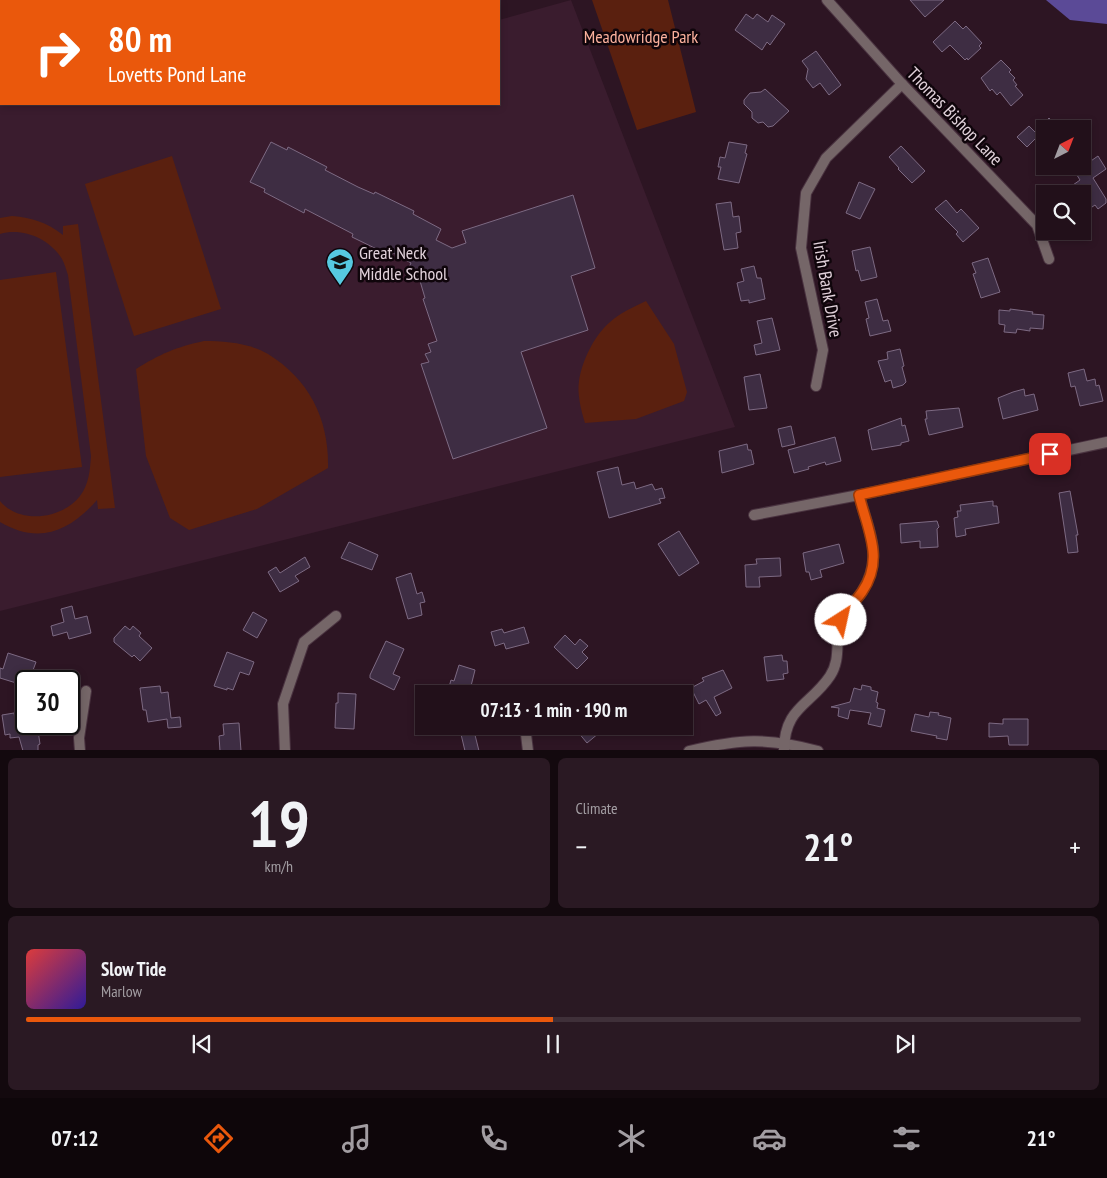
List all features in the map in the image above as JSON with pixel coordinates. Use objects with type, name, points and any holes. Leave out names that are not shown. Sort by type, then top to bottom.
[{"type":"street","name":"Thomas Bishop Lane","points":[[827,0],[902,84],[1037,225],[1049,259]]},
{"type":"street","name":"Irish Bank Drive","points":[[816,386],[823,350],[801,248],[806,193],[826,158],[902,84]]},
{"type":"street","points":[[754,515],[859,495],[1107,442]]},
{"type":"street","points":[[784,746],[788,725],[794,714],[830,675],[836,662],[841,620],[862,593],[872,569],[874,545],[859,495]]},
{"type":"street","points":[[285,750],[283,704],[304,642],[336,616]]},
{"type":"street","points":[[80,750],[79,738],[86,692]]},
{"type":"street","points":[[526,735],[528,750]]},
{"type":"street","points":[[689,750],[726,742],[754,740],[818,750]]},
{"type":"shaded area","name":"Great Neck Middle School","points":[[571,0],[735,427],[0,611],[0,105],[500,105],[500,20]]},
{"type":"shaded area","points":[[1046,0],[1107,0],[1107,24],[1070,20]]},
{"type":"green space","name":"Meadowridge Park","points":[[592,0],[668,0],[696,112],[637,130]]},
{"type":"green space","points":[[172,156],[221,309],[134,336],[85,184]]},
{"type":"green space","points":[[12,216],[39,221],[63,235],[63,226],[78,224],[115,508],[98,509],[97,500],[87,511],[65,527],[41,533],[28,533],[0,522],[0,501],[8,509],[18,514],[29,516],[41,516],[63,510],[72,504],[83,491],[88,477],[91,456],[68,275],[57,252],[43,240],[18,232],[0,234],[0,218]]},
{"type":"green space","points":[[56,272],[82,467],[0,477],[0,280]]},
{"type":"green space","points":[[646,301],[674,344],[687,392],[684,401],[636,419],[585,423],[580,402],[579,386],[583,365],[590,349],[598,335],[613,319]]},
{"type":"green space","points":[[204,341],[237,343],[261,350],[283,364],[295,376],[306,389],[321,418],[325,434],[328,468],[257,509],[189,530],[170,518],[146,456],[136,369],[168,352]]},
{"type":"building","points":[[910,0],[944,0],[925,17]]},
{"type":"building","points":[[746,14],[753,19],[757,14],[768,22],[772,15],[785,24],[770,45],[767,42],[762,50],[735,30]]},
{"type":"building","points":[[955,21],[963,29],[966,26],[982,43],[979,46],[981,48],[968,60],[967,58],[965,60],[950,45],[942,52],[933,42]]},
{"type":"building","points":[[816,51],[841,85],[829,95],[820,83],[813,88],[806,79],[808,69],[802,61]]},
{"type":"building","points":[[1001,60],[1011,70],[1009,72],[1015,78],[1013,80],[1017,85],[1015,86],[1023,95],[1011,106],[1000,92],[997,95],[992,89],[990,91],[981,78]]},
{"type":"building","points":[[765,89],[789,111],[773,126],[768,127],[763,122],[758,123],[752,118],[752,112],[744,104],[744,100],[750,93],[761,92]]},
{"type":"building","points":[[1029,126],[1035,132],[1036,138],[1027,147],[1017,137]]},
{"type":"building","points":[[271,142],[287,150],[288,147],[327,167],[325,170],[358,187],[374,194],[375,192],[414,211],[413,214],[441,229],[436,240],[452,248],[466,243],[462,231],[573,195],[595,268],[571,276],[588,330],[521,352],[547,428],[453,459],[421,364],[429,362],[425,354],[431,352],[428,344],[437,341],[423,299],[425,298],[420,281],[406,274],[411,263],[393,253],[391,256],[352,237],[353,234],[305,209],[304,213],[264,192],[265,189],[250,182]]},
{"type":"building","points":[[729,142],[747,145],[745,153],[747,154],[739,183],[718,179],[721,167],[718,167],[720,157],[725,158]]},
{"type":"building","points":[[901,146],[925,171],[912,183],[889,157]]},
{"type":"building","points":[[1098,156],[1106,169],[1093,178],[1106,199],[1106,203],[1098,209],[1095,205],[1091,208],[1091,185],[1073,185],[1080,180],[1077,175],[1091,175],[1091,161]]},
{"type":"building","points":[[859,182],[875,189],[860,219],[846,213]]},
{"type":"building","points":[[946,200],[957,213],[961,209],[979,228],[963,242],[956,234],[958,232],[935,209]]},
{"type":"building","points":[[731,202],[733,217],[739,216],[741,232],[736,233],[738,248],[724,250],[716,204]]},
{"type":"building","points":[[870,247],[877,277],[861,281],[858,270],[856,271],[852,251]]},
{"type":"building","points":[[988,258],[1000,292],[981,298],[973,274],[976,273],[972,263]]},
{"type":"building","points":[[754,266],[757,278],[761,278],[765,299],[749,303],[749,300],[741,301],[737,283],[744,281],[741,269]]},
{"type":"building","points":[[877,299],[883,321],[888,320],[891,331],[870,336],[866,319],[869,318],[865,302]]},
{"type":"building","points":[[1010,309],[1044,315],[1043,329],[1030,328],[1030,331],[1017,329],[1016,333],[1004,332],[1005,325],[999,324],[999,310],[1010,311]]},
{"type":"building","points":[[772,318],[780,350],[756,355],[754,345],[762,343],[757,321]]},
{"type":"building","points":[[900,349],[906,382],[893,388],[891,380],[885,382],[878,361],[888,359],[887,352]]},
{"type":"building","points":[[1084,369],[1087,381],[1095,379],[1096,386],[1099,385],[1103,401],[1080,406],[1075,386],[1071,387],[1068,373]]},
{"type":"building","points":[[760,374],[767,408],[749,410],[744,377]]},
{"type":"building","points":[[1024,389],[1025,396],[1034,394],[1038,410],[1003,419],[998,398]]},
{"type":"building","points":[[959,408],[963,427],[929,435],[925,419],[927,419],[926,411]]},
{"type":"building","points":[[901,418],[902,426],[905,425],[909,441],[901,443],[901,445],[872,450],[868,430]]},
{"type":"building","points":[[791,426],[795,444],[782,447],[778,429]]},
{"type":"building","points":[[835,437],[841,461],[826,465],[825,462],[794,473],[788,450]]},
{"type":"building","points":[[747,444],[748,450],[751,450],[754,464],[722,473],[719,451]]},
{"type":"building","points":[[618,467],[622,485],[634,482],[636,489],[652,484],[655,490],[662,488],[665,498],[659,499],[661,503],[609,518],[597,472]]},
{"type":"building","points":[[1070,491],[1078,535],[1076,535],[1078,552],[1068,553],[1059,493]]},
{"type":"building","points":[[993,501],[993,506],[997,506],[999,523],[965,529],[966,535],[956,537],[954,518],[958,517],[957,511],[961,511],[960,505]]},
{"type":"building","points":[[937,521],[939,527],[937,529],[938,547],[920,548],[920,541],[901,543],[900,524]]},
{"type":"building","points":[[679,531],[699,563],[679,576],[658,544]]},
{"type":"building","points":[[349,542],[378,555],[372,570],[341,558]]},
{"type":"building","points":[[839,544],[844,563],[820,570],[822,577],[811,580],[809,572],[806,572],[803,553]]},
{"type":"building","points":[[305,557],[310,567],[295,576],[299,581],[280,592],[268,572],[276,567],[280,573]]},
{"type":"building","points":[[780,558],[781,576],[759,577],[760,587],[746,587],[745,565],[757,564],[756,559]]},
{"type":"building","points":[[411,573],[417,594],[422,592],[425,602],[420,603],[422,615],[408,619],[396,578]]},
{"type":"building","points":[[72,606],[75,619],[87,616],[91,633],[69,639],[67,632],[53,636],[51,626],[64,622],[61,609]]},
{"type":"building","points":[[253,612],[267,620],[257,638],[243,630]]},
{"type":"building","points":[[125,626],[130,630],[133,626],[141,633],[139,636],[152,648],[140,661],[114,642],[114,638]]},
{"type":"building","points":[[524,627],[529,643],[506,649],[504,643],[495,646],[491,632],[502,629],[504,633]]},
{"type":"building","points":[[565,635],[575,645],[580,639],[588,646],[582,652],[588,658],[577,669],[554,647]]},
{"type":"building","points":[[386,641],[404,649],[393,674],[400,677],[394,690],[370,678]]},
{"type":"building","points":[[227,652],[254,662],[249,675],[240,672],[233,690],[214,686]]},
{"type":"building","points":[[8,653],[36,662],[33,670],[15,670],[15,683],[0,678],[0,668],[3,669]]},
{"type":"building","points":[[782,655],[783,661],[787,661],[788,673],[783,674],[784,679],[767,681],[764,657]]},
{"type":"building","points":[[459,665],[475,670],[471,685],[450,685],[451,680],[454,681]]},
{"type":"building","points":[[723,670],[732,688],[714,697],[721,713],[716,716],[706,700],[699,704],[693,692],[693,687],[704,681],[702,678]]},
{"type":"building","points":[[862,685],[871,687],[871,690],[878,692],[877,708],[885,710],[881,727],[868,724],[871,713],[850,710],[848,719],[838,716],[839,708],[831,707],[850,702],[854,688],[861,690]]},
{"type":"building","points":[[160,686],[161,693],[168,692],[171,718],[180,717],[181,727],[168,728],[167,719],[148,722],[146,710],[143,710],[140,688]]},
{"type":"building","points":[[338,693],[356,694],[354,729],[335,728]]},
{"type":"building","points":[[930,712],[939,713],[938,715],[951,718],[947,740],[911,731],[915,714],[929,717]]},
{"type":"building","points":[[14,713],[15,735],[39,735],[40,744],[38,745],[38,750],[23,750],[19,737],[10,738],[10,734],[5,735],[2,715]]},
{"type":"building","points":[[1003,719],[1028,719],[1028,745],[1009,745],[1008,736],[989,737],[989,723],[1003,724]]},
{"type":"building","points":[[239,723],[241,750],[220,750],[219,736],[224,735],[223,724]]},
{"type":"building","points":[[461,735],[475,735],[479,750],[465,750]]},
{"type":"building","points":[[580,735],[597,735],[587,743]]},
{"type":"place","name":"Great Neck Middle School","points":[[340,286]]},
{"type":"route","points":[[841,620],[868,582],[874,558],[874,545],[859,495],[1050,454]]}]
